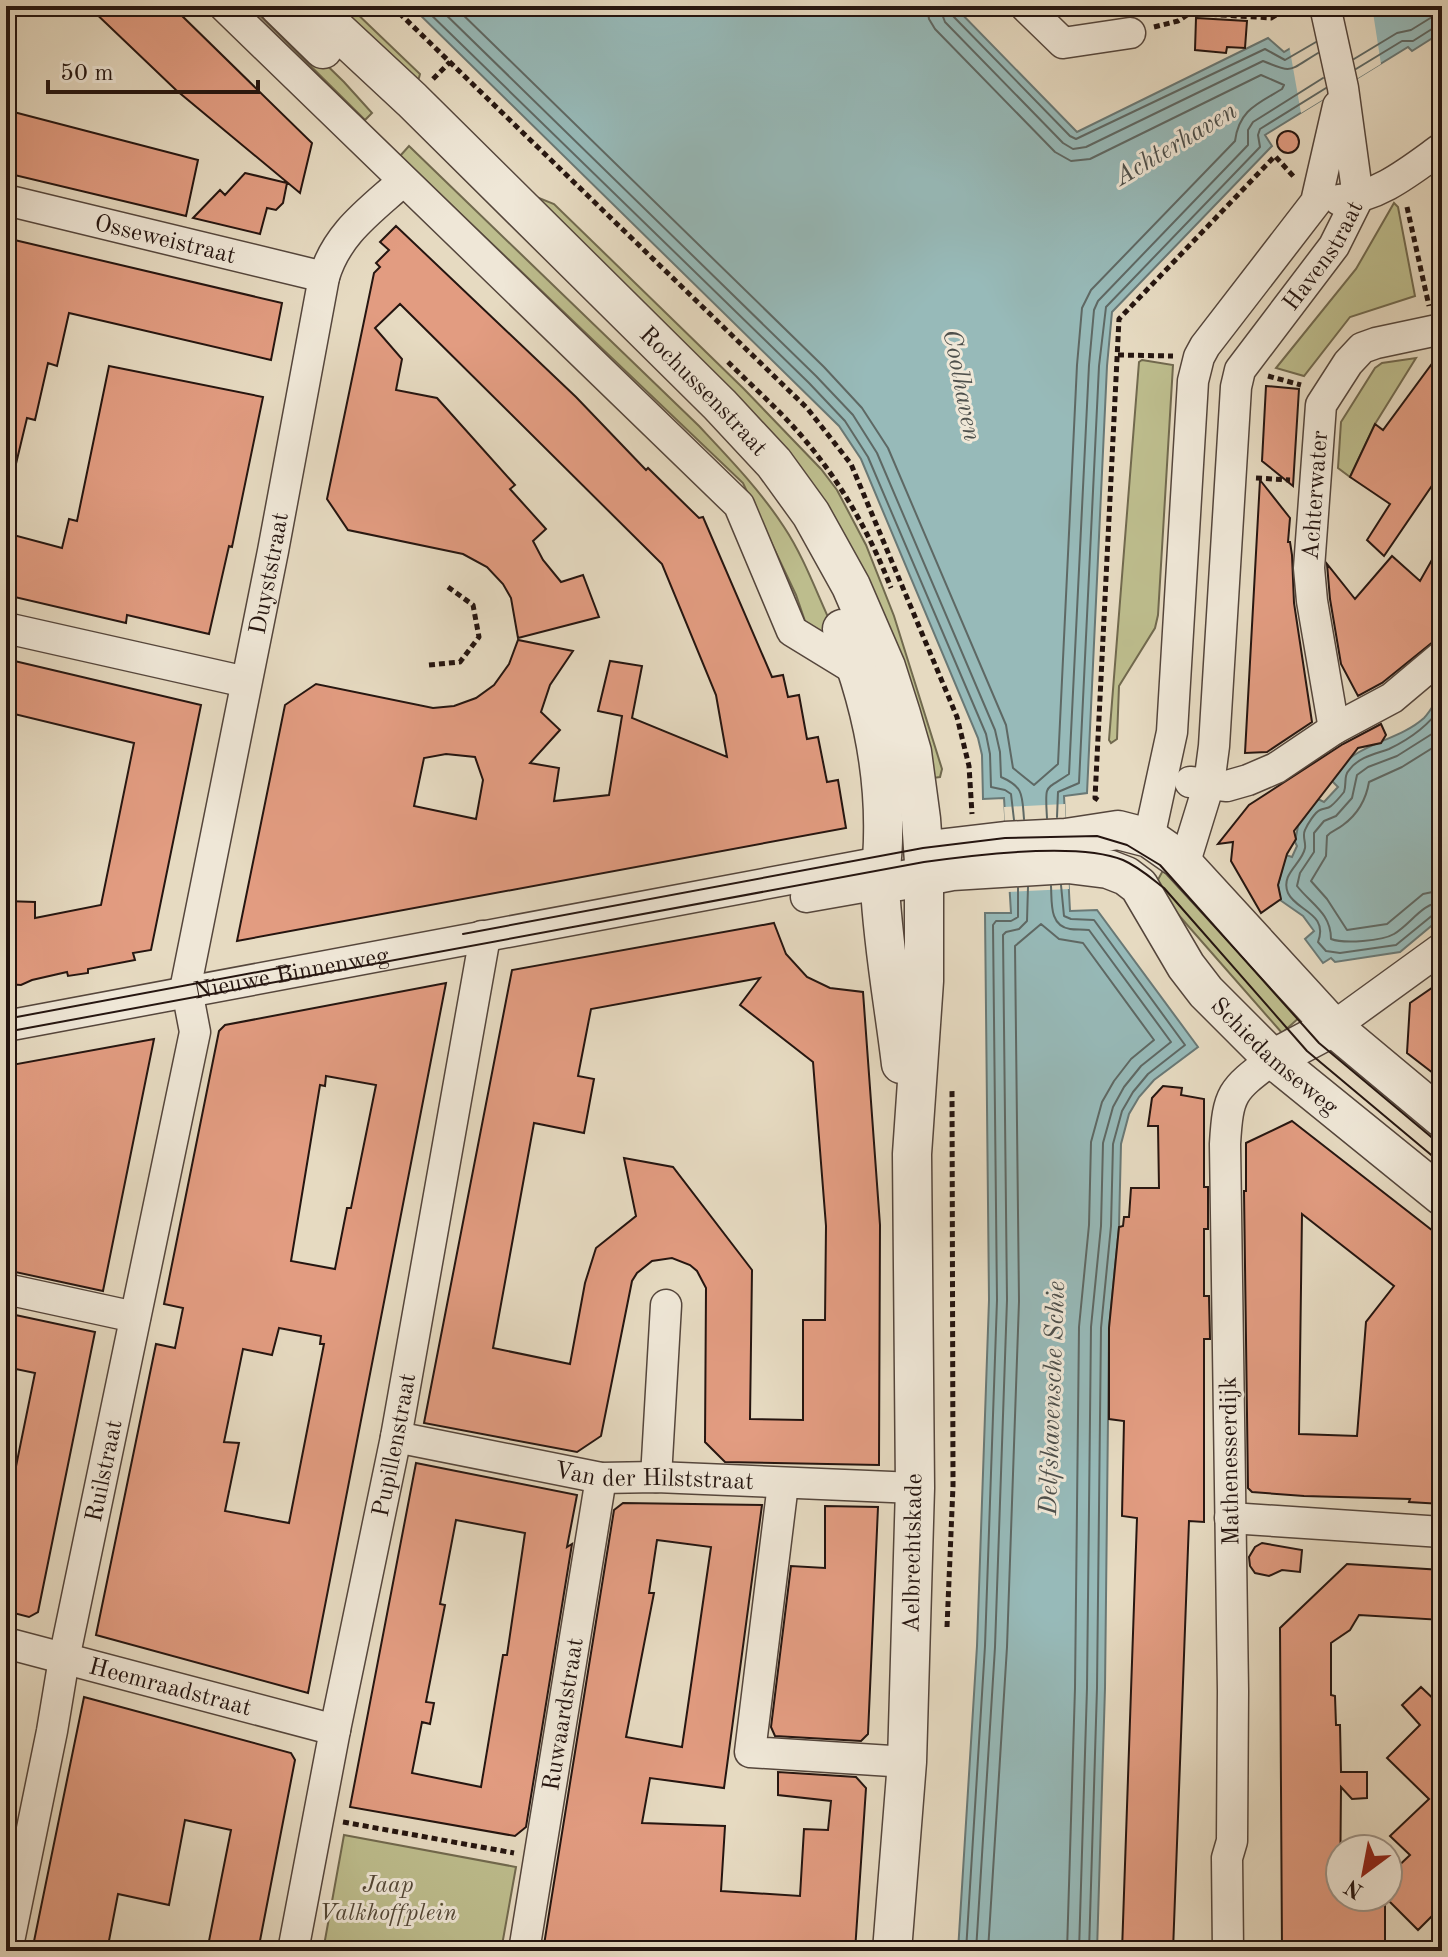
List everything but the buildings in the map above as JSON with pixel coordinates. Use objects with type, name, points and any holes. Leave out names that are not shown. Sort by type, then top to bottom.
[{"type":"street","points":[[224,6],[739,505],[792,631],[859,672]]},
{"type":"street","name":"Rochussenstraat","points":[[279,6],[739,453],[769,491],[810,553],[859,672],[877,744],[883,837],[881,873]]},
{"type":"street","name":"Rochussenstraat","points":[[311,6],[412,100],[720,405],[794,490],[839,561],[886,667],[912,752],[923,864]]},
{"type":"street","points":[[1025,6],[1063,43],[1130,33]]},
{"type":"street","points":[[1327,13],[1343,88]]},
{"type":"street","name":"Havenstraat","points":[[1184,865],[1209,784],[1214,746],[1236,387],[1240,370],[1334,246],[1358,198],[1343,88]]},
{"type":"street","name":"Havenstraat","points":[[1149,838],[1172,732],[1193,381],[1199,357],[1211,337],[1316,202],[1343,88]]},
{"type":"street","points":[[1316,202],[1358,198],[1401,179],[1442,148]]},
{"type":"street","name":"Duyststraat","points":[[188,991],[186,985],[324,277],[330,257],[340,241],[403,181]]},
{"type":"street","name":"Osseweistraat","points":[[6,200],[324,277]]},
{"type":"street","name":"Achterwater","points":[[1334,729],[1309,568],[1321,405],[1362,348],[1438,331]]},
{"type":"street","points":[[6,628],[246,682]]},
{"type":"street","points":[[1164,779],[1227,786],[1262,774],[1286,762],[1334,729],[1392,698],[1442,656]]},
{"type":"street","points":[[881,873],[923,864],[952,871],[1006,854],[1067,851],[1118,830],[1149,838],[1184,865],[1333,1027],[1442,1118]]},
{"type":"street","points":[[1139,886],[1139,868],[1149,838]]},
{"type":"street","points":[[1067,851],[1126,876],[1139,886]]},
{"type":"street","name":"Aelbrechtskade","points":[[892,1951],[907,1762],[915,1488],[912,1154],[924,981],[923,864]]},
{"type":"street","name":"Aelbrechtskade","points":[[881,873],[883,933],[912,1154]]},
{"type":"street","name":"Nieuwe Binnenweg","points":[[6,1026],[578,918],[673,921],[881,873]]},
{"type":"street","name":"Schiedamseweg","points":[[1139,886],[1199,983],[1273,1059],[1442,1196]]},
{"type":"street","name":"Pupillenstraat","points":[[293,1951],[396,1437],[484,942],[482,936]]},
{"type":"street","points":[[1333,1027],[1442,948]]},
{"type":"street","name":"Ruilstraat","points":[[7,1951],[64,1659],[195,1032],[188,991]]},
{"type":"street","name":"Mathenesserdijk","points":[[1228,1951],[1227,1858],[1232,1841],[1233,1691],[1225,1160],[1227,1109],[1238,1086],[1273,1059],[1333,1027]]},
{"type":"street","points":[[6,1289],[135,1317]]},
{"type":"street","points":[[656,1477],[666,1305]]},
{"type":"street","name":"Van der Hilststraat","points":[[396,1437],[601,1478],[656,1477],[915,1488]]},
{"type":"street","name":"Ruwaardstraat","points":[[524,1951],[601,1478]]},
{"type":"street","points":[[783,1484],[750,1752],[907,1762]]},
{"type":"street","points":[[1230,1518],[1442,1532]]},
{"type":"street","name":"Heemraadstraat","points":[[6,1643],[335,1730]]},
{"type":"path","points":[[1178,21],[1190,10],[1271,18],[1291,6]]},
{"type":"path","points":[[435,78],[450,62]]},
{"type":"path","points":[[1105,806],[1095,798],[1119,319],[1275,156]]},
{"type":"path","points":[[1409,217],[1438,331]]},
{"type":"path","points":[[1118,355],[1199,357]]},
{"type":"path","points":[[1278,378],[1300,385]]},
{"type":"path","points":[[1262,478],[1271,478]]},
{"type":"path","points":[[429,665],[460,662],[479,637],[473,605],[448,587]]},
{"type":"path","points":[[319,1817],[539,1857]]},
{"type":"green space","points":[[250,6],[266,6],[372,113],[365,120]]},
{"type":"green space","points":[[327,6],[349,6],[420,74],[419,78],[410,85]]},
{"type":"green space","points":[[409,146],[699,426],[744,475],[775,513],[798,551],[833,628],[828,635],[812,630],[806,624],[796,595],[743,483],[400,156]]},
{"type":"green space","points":[[529,194],[554,204],[744,389],[821,469],[837,490],[866,545],[894,616],[942,769],[940,777],[933,778],[852,563]]},
{"type":"green space","points":[[1394,203],[1398,207],[1415,296],[1350,317],[1304,376],[1276,368],[1356,269]]},
{"type":"green space","points":[[1416,358],[1375,424],[1350,477],[1338,468],[1341,422],[1375,368],[1382,363]]},
{"type":"green space","points":[[1139,362],[1173,365],[1158,615],[1155,628],[1119,686],[1117,739],[1111,743]]},
{"type":"green space","points":[[1167,863],[1301,1016],[1282,1033],[1154,887]]},
{"type":"green space","name":"Jaap Valkhoffplein","points":[[344,1835],[516,1867],[501,1951],[323,1951]]},
{"type":"water","points":[[411,6],[954,6],[1077,132],[1268,38],[1284,52],[1360,6],[1442,6],[1442,32],[1412,51],[1408,47],[1265,135],[1272,146],[1112,312],[1087,793],[1064,796],[1070,911],[1097,910],[1198,1047],[1154,1080],[1139,1097],[1129,1114],[1121,1144],[1119,1227],[1109,1328],[1105,1688],[1097,1951],[958,1951],[977,1646],[989,1300],[985,913],[1011,913],[1004,798],[983,799],[982,755],[978,738],[861,459],[839,426]]},
{"type":"water","points":[[1442,692],[1442,917],[1400,952],[1335,962],[1331,958],[1323,963],[1305,939],[1314,931],[1303,916],[1280,900],[1278,885],[1286,855],[1292,857],[1297,846],[1298,826],[1318,799],[1324,802],[1338,787],[1332,781],[1339,768],[1360,751],[1412,727],[1427,715]]},
{"type":"pier","points":[[1352,6],[1372,6],[1381,64],[1301,113],[1289,45]]},
{"type":"pier","points":[[1065,804],[1069,889],[1008,892],[1004,807]]},
{"type":"tram line","points":[[463,934],[923,848],[1005,838],[1097,836],[1127,845],[1160,865],[1319,1043],[1442,1146]]},
{"type":"tram line","points":[[6,1032],[924,862],[1025,852],[1080,852],[1123,860],[1164,888],[1307,1051],[1442,1164]]},
{"type":"tram line","points":[[6,1019],[290,966]]},
{"type":"water label","name":"Achterhaven","points":[[1175,143]]},
{"type":"water label","name":"Coolhaven","points":[[963,385]]},
{"type":"water label","name":"Delfshavensche Schie","points":[[1051,1398]]}]
